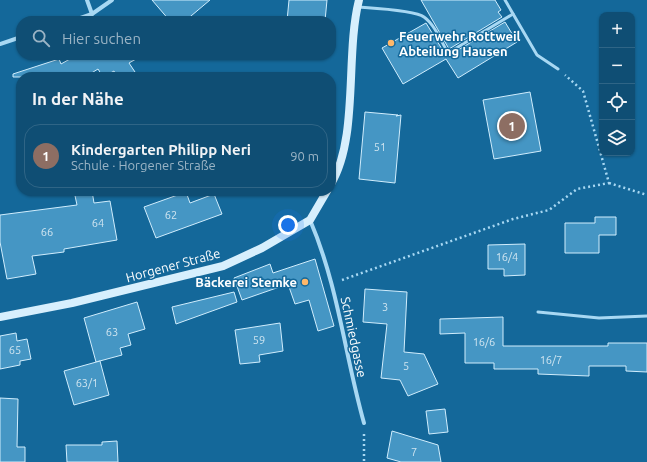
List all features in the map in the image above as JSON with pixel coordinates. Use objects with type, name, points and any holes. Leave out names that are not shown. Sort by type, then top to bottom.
[{"type":"main road","points":[[336,175],[347,131],[354,28],[358,3]]},
{"type":"main road","name":"Horgener Straße","points":[[0,317],[72,303],[223,266],[262,248],[310,220],[324,196]]},
{"type":"street","points":[[87,0],[92,14]]},
{"type":"street","points":[[86,16],[92,14],[112,0]]},
{"type":"street","points":[[0,44],[16,39]]},
{"type":"street","name":"Schmiedgasse","points":[[310,220],[321,246],[332,283],[345,346],[364,423]]},
{"type":"lane","points":[[505,0],[537,55],[558,68]]},
{"type":"lane","points":[[358,3],[423,16],[433,28],[448,53],[514,14]]},
{"type":"lane","points":[[538,312],[599,318],[647,316]]},
{"type":"path","points":[[558,68],[583,91],[609,183]]},
{"type":"path","points":[[332,283],[514,219],[549,210],[577,189],[609,183],[647,195]]},
{"type":"path","points":[[364,423],[364,462]]},
{"type":"building","points":[[152,0],[210,0],[191,16],[166,16]]},
{"type":"building","points":[[289,0],[327,0],[325,16],[287,16]]},
{"type":"building","points":[[421,0],[495,0],[501,10],[498,12],[502,17],[449,49]]},
{"type":"building","points":[[505,22],[517,42],[458,78],[446,59],[403,84],[382,48],[426,23],[445,54],[448,56]]},
{"type":"building","points":[[56,60],[59,60],[61,64],[68,60],[134,60],[129,63],[135,72],[100,72],[98,69],[93,72],[19,72]]},
{"type":"building","points":[[16,73],[16,77],[13,77],[13,74]]},
{"type":"building","points":[[530,92],[541,151],[494,159],[483,100]]},
{"type":"building","points":[[365,112],[398,115],[396,116],[401,115],[395,183],[359,179]]},
{"type":"building","points":[[75,196],[93,196],[94,203],[110,201],[117,240],[64,249],[64,252],[32,256],[36,274],[7,279],[0,242],[0,215],[77,205]]},
{"type":"building","points":[[175,196],[187,196],[190,203],[209,196],[215,196],[222,214],[156,238],[144,207]]},
{"type":"building","points":[[595,217],[616,217],[616,235],[599,235],[599,253],[565,253],[565,223],[595,223]]},
{"type":"building","points":[[525,244],[525,275],[504,276],[504,269],[488,269],[488,245]]},
{"type":"building","points":[[315,259],[334,326],[318,331],[309,300],[295,304],[288,284],[242,300],[234,278],[270,264],[273,273]]},
{"type":"building","points":[[365,289],[407,292],[404,352],[424,354],[438,384],[408,396],[400,380],[381,378],[387,324],[363,322]]},
{"type":"building","points":[[234,292],[237,302],[176,324],[172,307]]},
{"type":"building","points":[[137,302],[145,329],[128,334],[131,345],[120,348],[122,355],[96,362],[84,318]]},
{"type":"building","points":[[503,317],[503,346],[608,346],[608,343],[647,343],[647,372],[626,371],[626,366],[589,366],[589,376],[538,374],[538,369],[494,369],[494,363],[465,363],[465,333],[440,334],[440,319]]},
{"type":"building","points":[[280,323],[283,351],[259,355],[260,362],[240,364],[235,330]]},
{"type":"building","points":[[16,333],[17,341],[27,339],[31,359],[20,361],[20,365],[0,369],[0,336]]},
{"type":"building","points":[[100,361],[109,395],[74,405],[64,371]]},
{"type":"building","points":[[0,398],[18,399],[17,447],[25,447],[25,462],[0,462]]},
{"type":"building","points":[[445,409],[448,432],[429,434],[426,411]]},
{"type":"building","points":[[392,431],[438,445],[441,462],[401,462],[387,458]]},
{"type":"building","points":[[117,441],[118,462],[67,462],[66,445],[102,445],[102,442]]},
{"type":"place","name":"Feuerwehr Rottweil Abteilung Hausen","points":[[391,43]]},
{"type":"place","name":"Kindergarten Philipp Neri","points":[[512,126]]},
{"type":"place","name":"Bäckerei Stemke","points":[[305,282]]}]
